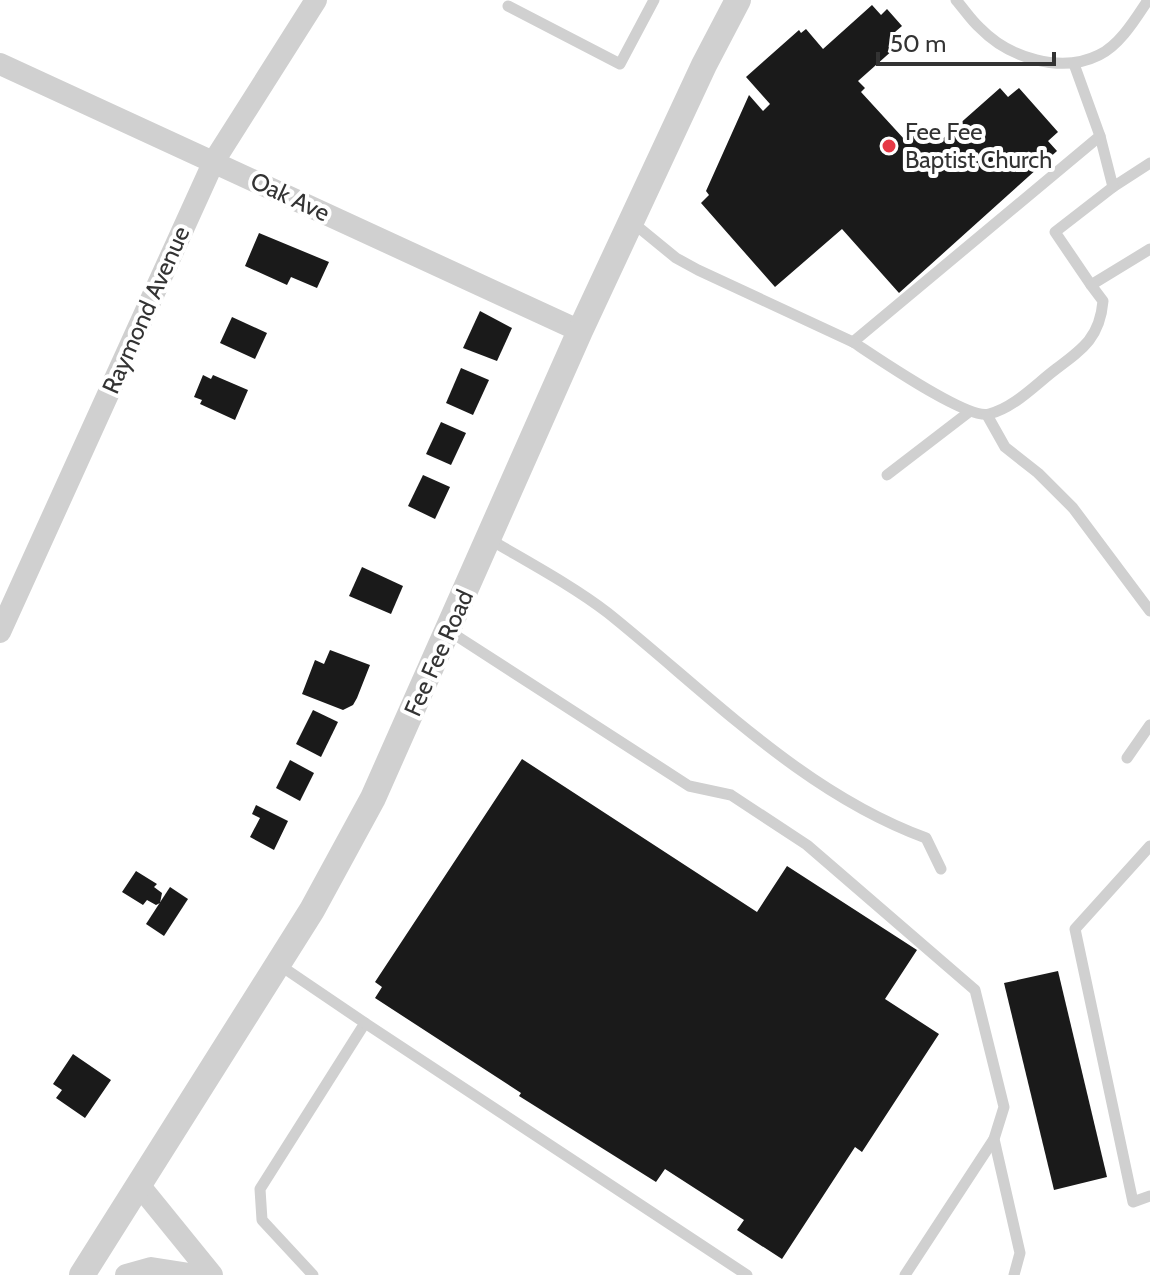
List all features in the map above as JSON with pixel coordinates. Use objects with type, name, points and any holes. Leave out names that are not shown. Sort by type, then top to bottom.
[{"type":"street","name":"Raymond Avenue","points":[[0,632],[214,161],[316,0]]},
{"type":"street","name":"Fee Fee Road","points":[[82,1275],[345,853],[449,631],[580,331],[738,0]]},
{"type":"street","name":"Oak Ave","points":[[0,64],[580,331]]},
{"type":"street","points":[[139,1185],[212,1275]]},
{"type":"street","points":[[126,1275],[151,1268],[196,1275]]},
{"type":"lane","points":[[508,6],[620,64],[654,0]]},
{"type":"lane","points":[[956,0],[981,30],[1010,49],[1050,64],[1074,64],[1102,55],[1129,28],[1148,0]]},
{"type":"lane","points":[[1074,64],[1100,136],[1113,187]]},
{"type":"lane","points":[[853,342],[1100,136]]},
{"type":"lane","points":[[631,221],[676,258],[698,270],[853,342],[916,383],[969,412],[987,415],[1028,391],[1081,350],[1097,331],[1103,301],[1055,232],[1150,163]]},
{"type":"lane","points":[[1091,285],[1150,249]]},
{"type":"lane","points":[[887,475],[969,412]]},
{"type":"lane","points":[[987,415],[1005,447],[1038,473],[1073,508],[1150,611]]},
{"type":"lane","points":[[489,539],[605,611],[809,778],[901,828],[926,838],[941,869]]},
{"type":"lane","points":[[449,631],[689,786],[731,795],[807,845],[975,990],[1004,1107],[994,1139],[905,1275]]},
{"type":"lane","points":[[1127,758],[1150,725]]},
{"type":"lane","points":[[1150,846],[1075,929],[1133,1202],[1150,1196]]},
{"type":"lane","points":[[278,964],[747,1275]]},
{"type":"lane","points":[[313,1275],[262,1220],[260,1189],[365,1023]]},
{"type":"lane","points":[[994,1139],[1020,1253],[1014,1275]]},
{"type":"building","name":"Fee Fee Baptist Church","points":[[872,5],[881,15],[887,9],[902,26],[895,32],[903,41],[858,81],[865,88],[861,92],[905,140],[919,129],[925,136],[930,131],[939,142],[1000,88],[1008,97],[1019,88],[1058,132],[1048,141],[1057,151],[899,293],[842,229],[775,287],[701,203],[709,195],[706,191],[749,95],[763,111],[770,104],[746,77],[799,30],[801,33],[806,29],[823,49]]},
{"type":"building","points":[[259,233],[329,262],[317,288],[291,277],[287,285],[245,266]]},
{"type":"building","points":[[480,311],[512,328],[497,361],[463,348]]},
{"type":"building","points":[[232,317],[267,333],[255,359],[220,343]]},
{"type":"building","points":[[461,368],[489,380],[473,415],[446,403]]},
{"type":"building","points":[[203,375],[211,379],[213,375],[248,390],[235,420],[200,404],[202,400],[194,397]]},
{"type":"building","points":[[441,422],[466,433],[451,465],[426,454]]},
{"type":"building","points":[[423,475],[450,487],[435,519],[408,506]]},
{"type":"building","points":[[362,567],[403,586],[391,614],[349,596]]},
{"type":"building","points":[[330,650],[370,665],[353,705],[343,710],[302,694],[315,660],[324,664]]},
{"type":"building","points":[[313,710],[338,722],[321,757],[296,744]]},
{"type":"building","points":[[522,759],[757,912],[787,866],[917,950],[885,999],[939,1034],[862,1152],[855,1147],[782,1259],[737,1230],[744,1220],[665,1169],[656,1182],[519,1096],[521,1093],[375,998],[382,987],[375,982]]},
{"type":"building","points":[[290,760],[314,773],[300,801],[276,788]]},
{"type":"building","points":[[256,805],[288,821],[274,850],[250,837],[260,818],[252,814]]},
{"type":"building","points":[[136,871],[157,884],[154,887],[162,893],[160,903],[156,905],[147,900],[143,905],[122,892]]},
{"type":"building","points":[[170,887],[188,899],[164,936],[146,924]]},
{"type":"building","points":[[1058,971],[1107,1177],[1054,1190],[1004,983]]},
{"type":"building","points":[[73,1054],[111,1080],[85,1118],[56,1098],[62,1090],[53,1084]]},
{"type":"place","name":"Fee Fee Baptist Church","points":[[889,146]]}]
